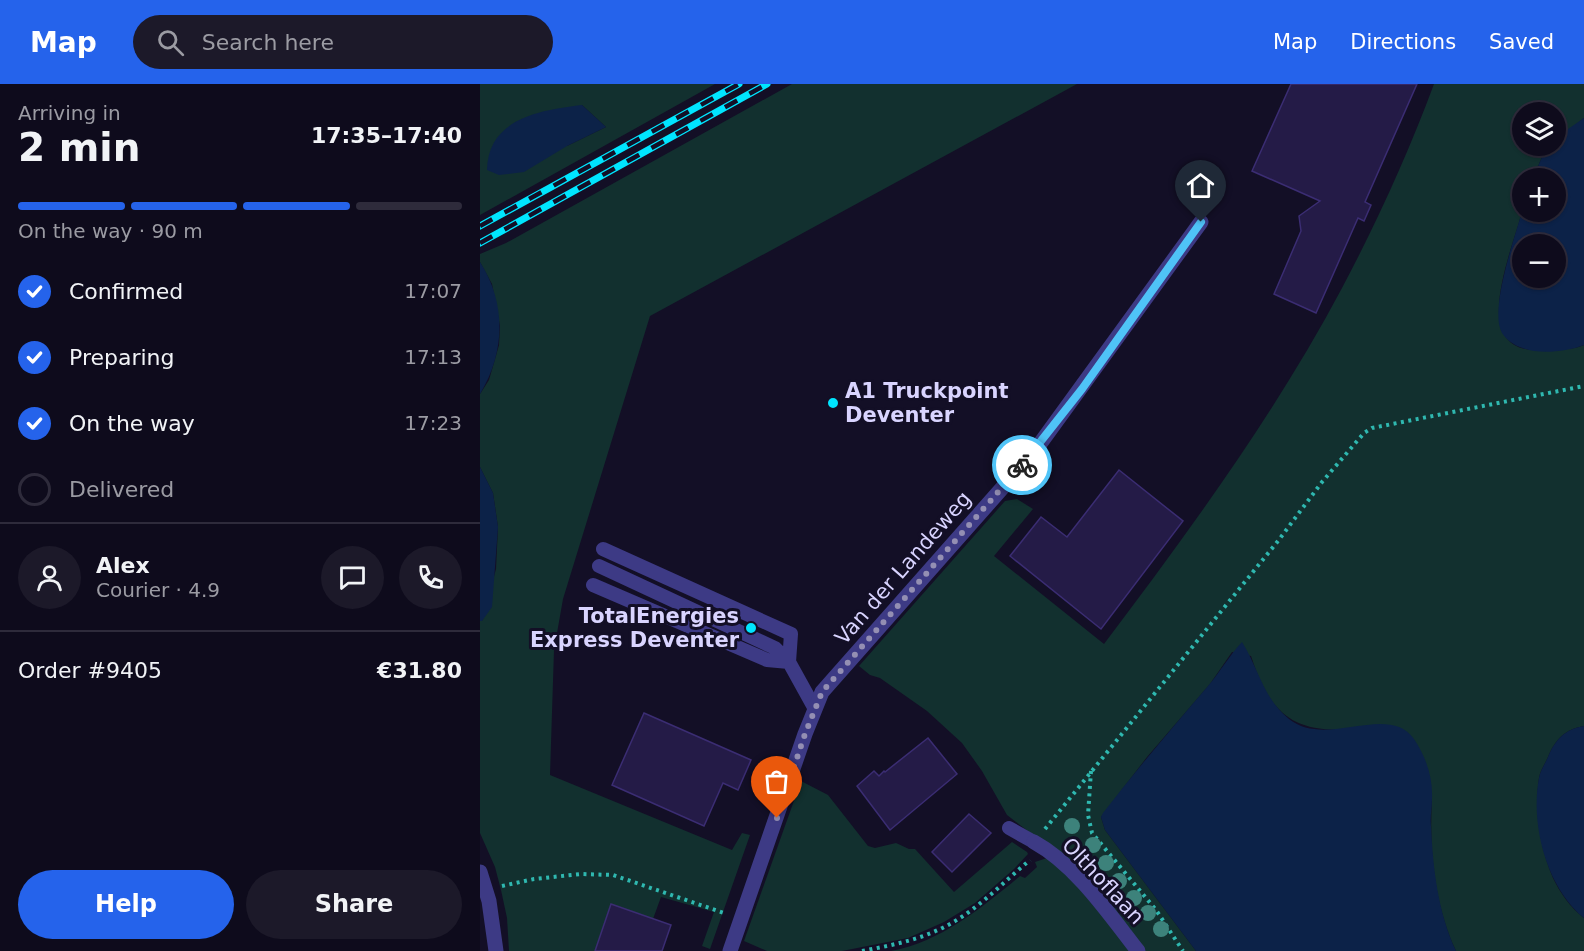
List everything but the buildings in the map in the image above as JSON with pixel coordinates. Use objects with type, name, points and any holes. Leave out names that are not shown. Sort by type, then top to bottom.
[{"type":"street","name":"Van der Landeweg","points":[[730,951],[822,692],[1034,452],[1201,222]]},
{"type":"street","name":"Olthoflaan","points":[[1039,845],[1070,870],[1112,917],[1138,951]]},
{"type":"street","points":[[480,872],[496,951]]},
{"type":"lane","points":[[603,549],[791,634],[789,662]]},
{"type":"lane","points":[[599,566],[775,648],[789,662],[815,709]]},
{"type":"lane","points":[[593,585],[767,660],[789,662]]},
{"type":"lane","points":[[1009,828],[1039,845]]},
{"type":"path","points":[[862,951],[909,941],[940,930],[992,894],[1039,845],[1091,771],[1278,541],[1334,467],[1364,433],[1372,428],[1584,386]]},
{"type":"path","points":[[1091,771],[1088,815],[1092,833],[1156,910],[1184,951]]},
{"type":"path","points":[[485,889],[581,874],[613,875],[742,920]]},
{"type":"green space","points":[[480,84],[715,84],[480,215]],"holes":[[[582,105],[606,127],[567,146]]]},
{"type":"green space","points":[[792,84],[1077,84],[650,316],[563,599],[554,650],[550,775],[732,850],[742,833],[750,835],[710,949],[702,946],[714,912],[661,897],[653,919],[611,904],[595,951],[509,951],[507,918],[501,890],[495,867],[480,833],[480,621],[482,621],[496,569],[498,527],[493,493],[480,467],[480,394],[489,380],[499,345],[500,326],[492,284],[480,262],[480,254],[506,243]]},
{"type":"green space","points":[[1434,84],[1584,84],[1584,118],[1566,132],[1566,102],[1512,102],[1512,156],[1543,156],[1537,168],[1512,168],[1512,222],[1519,222],[1515,234],[1512,234],[1512,246],[1500,295],[1499,316],[1504,334],[1516,346],[1538,350],[1567,349],[1584,345],[1584,726],[1566,733],[1554,745],[1540,775],[1537,803],[1542,842],[1553,878],[1566,900],[1584,918],[1584,951],[1456,951],[1443,914],[1435,876],[1431,837],[1432,798],[1352,729],[1313,728],[1298,723],[1286,715],[1266,692],[1251,656],[1232,652],[1210,684],[1147,757],[1101,817],[1105,830],[1196,951],[1144,951],[1033,835],[1007,815],[982,771],[962,743],[927,711],[859,666],[1005,501],[1017,499],[1033,509],[994,556],[1104,644],[1230,470],[1289,381],[1342,288],[1380,213]]},
{"type":"green space","points":[[801,781],[828,795],[868,846],[875,848],[896,843],[909,849],[915,849],[954,892],[1012,842],[1028,854],[975,903],[944,922],[908,938],[842,951],[767,951],[744,941]]},
{"type":"green space","points":[[1047,858],[1061,867],[1132,951],[891,951],[927,940],[960,922],[1020,876],[1025,878],[1037,867],[1035,862]]},
{"type":"water","points":[[582,105],[606,127],[567,146],[524,172],[499,175],[487,170],[490,152],[496,139],[507,128],[534,114]]},
{"type":"water","points":[[1584,118],[1584,345],[1546,352],[1525,349],[1508,340],[1502,333],[1498,309],[1512,245],[1512,288],[1566,288],[1566,234],[1515,234],[1519,222],[1566,222],[1566,168],[1537,168],[1542,157],[1566,156],[1566,130]]},
{"type":"water","points":[[480,262],[495,295],[500,328],[494,362],[480,394]]},
{"type":"water","points":[[480,467],[493,493],[498,527],[492,607],[482,621],[480,621]]},
{"type":"water","points":[[1242,642],[1267,693],[1289,719],[1304,727],[1320,730],[1389,724],[1403,729],[1414,739],[1430,775],[1435,874],[1445,921],[1456,951],[1196,951],[1105,830],[1101,817],[1103,813]]},
{"type":"water","points":[[1584,726],[1584,918],[1560,890],[1551,873],[1540,835],[1537,796],[1540,773],[1554,745],[1566,733]]},
{"type":"railway","points":[[480,226],[739,84]]},
{"type":"railway","points":[[480,243],[767,84]]},
{"type":"way so far","points":[[777,818],[805,734],[822,692],[1022,465]]},
{"type":"place","name":"A1 Truckpoint Deventer","points":[[833,403]]},
{"type":"place","name":"TotalEnergies Express Deventer","points":[[751,628]]},
{"type":"route","points":[[1022,465],[1082,389],[1201,222]]}]
